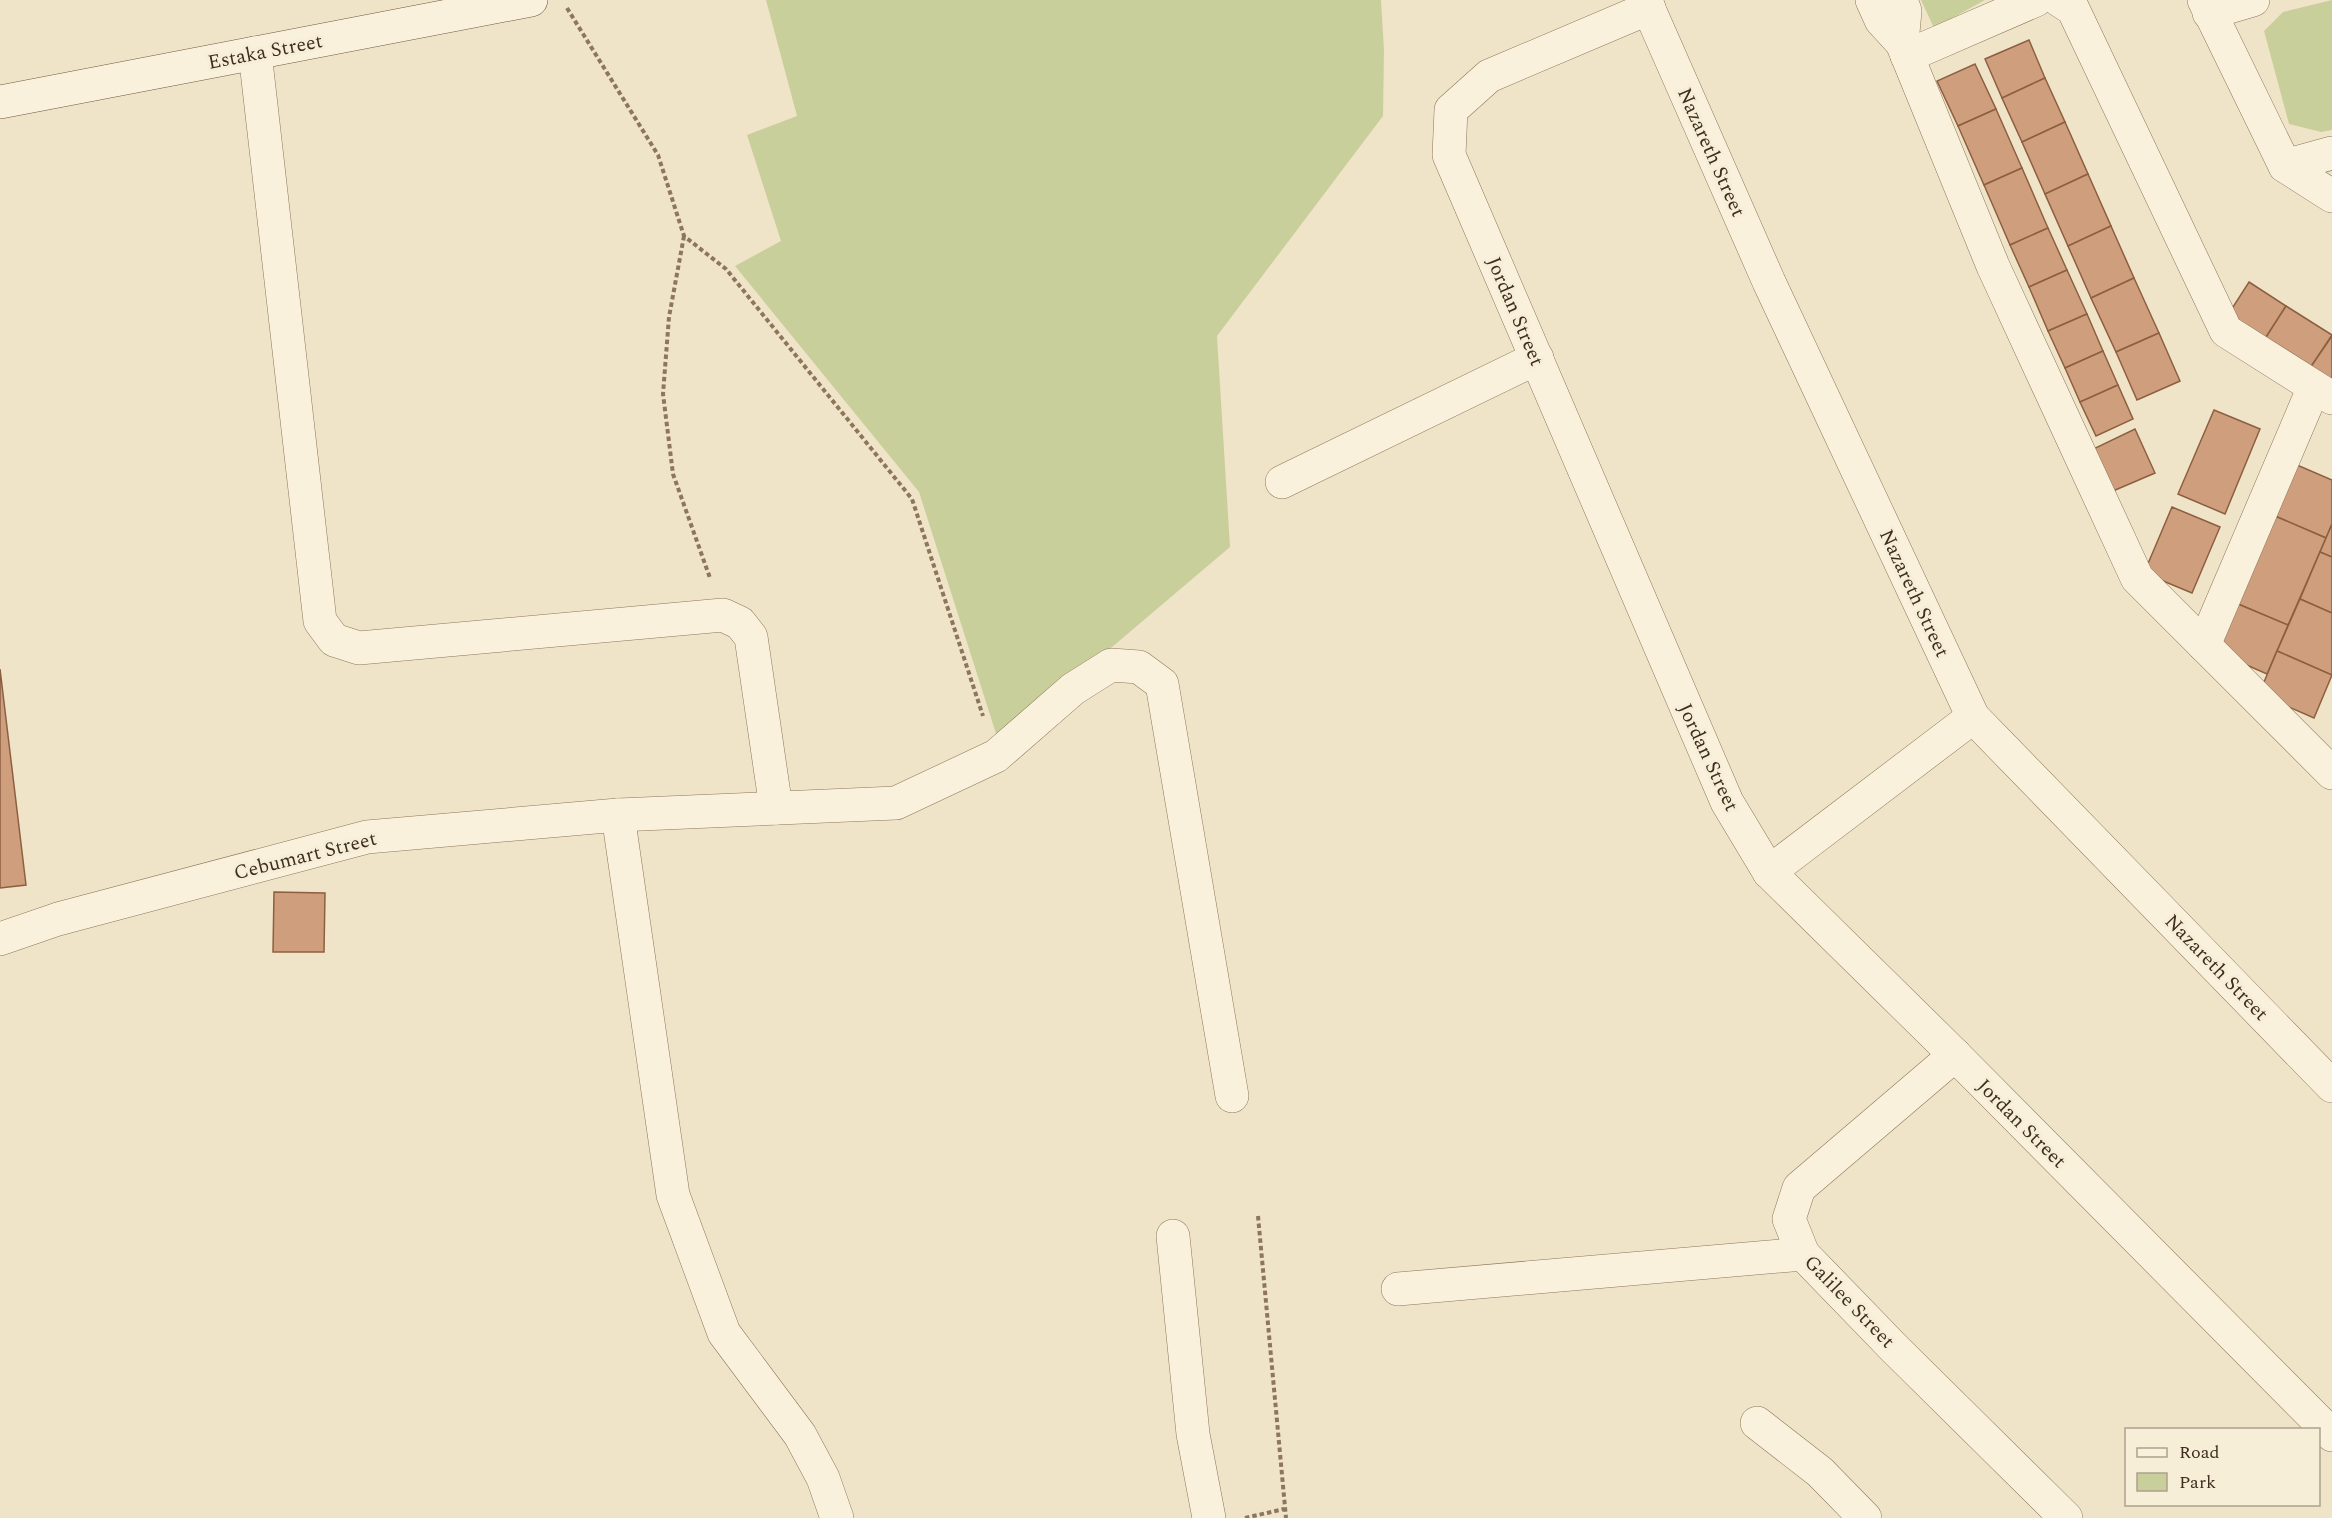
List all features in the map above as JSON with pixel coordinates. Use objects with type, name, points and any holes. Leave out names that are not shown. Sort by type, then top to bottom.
[{"type":"street","name":"Estaka Street","points":[[0,102],[531,0]]},
{"type":"street","points":[[1872,0],[1881,20],[1905,49],[1994,266],[2137,578],[2204,645],[2329,761]]},
{"type":"street","points":[[1901,0],[1905,11],[1905,49]]},
{"type":"street","points":[[1905,49],[2036,0]]},
{"type":"street","points":[[2059,0],[2073,9],[2226,331],[2323,392],[2204,645]]},
{"type":"street","points":[[2253,0],[2206,6],[2285,166],[2332,196]]},
{"type":"street","name":"Jordan Street","points":[[1647,4],[1489,76],[1450,110],[1449,155],[1727,802],[1768,872],[1955,1055],[2332,1436]]},
{"type":"street","name":"Nazareth Street","points":[[1647,4],[1769,282],[1973,717],[2332,1086]]},
{"type":"street","points":[[255,53],[320,621],[334,640],[359,648],[723,615],[740,623],[751,637],[776,808]]},
{"type":"street","points":[[2285,166],[2332,153]]},
{"type":"street","points":[[1282,482],[1537,358]]},
{"type":"street","name":"Cebumart Street","points":[[0,939],[58,919],[367,837],[618,815],[896,803],[996,756],[1073,689],[1111,665],[1139,667],[1162,684],[1232,1096]]},
{"type":"street","points":[[1768,872],[1973,717]]},
{"type":"street","points":[[618,815],[673,1195],[724,1333],[800,1436],[823,1478],[837,1518]]},
{"type":"street","name":"Galilee Street","points":[[1955,1055],[1799,1188],[1789,1219],[1803,1254],[1894,1348],[2066,1518]]},
{"type":"street","points":[[1173,1236],[1193,1434],[1209,1518]]},
{"type":"street","points":[[1398,1289],[1803,1254]]},
{"type":"street","points":[[1757,1423],[1820,1472],[1865,1518]]},
{"type":"path","points":[[562,0],[658,155],[684,236],[669,316],[663,394],[673,474],[723,615]]},
{"type":"path","points":[[684,236],[726,269],[912,499],[996,756]]},
{"type":"path","points":[[1258,1216],[1286,1518]]},
{"type":"path","points":[[1244,1518],[1284,1509]]},
{"type":"green space","points":[[766,0],[1381,0],[1384,50],[1383,116],[1217,336],[1230,547],[999,743],[919,492],[735,266],[781,241],[747,135],[797,116]]},
{"type":"green space","points":[[1921,0],[1985,0],[1934,28]]},
{"type":"green space","points":[[2332,0],[2332,130],[2321,132],[2289,124],[2264,31],[2283,12]]},
{"type":"building","points":[[2029,40],[2045,78],[2002,98],[1985,59]]},
{"type":"building","points":[[1975,64],[1996,109],[1958,126],[1937,81]]},
{"type":"building","points":[[2045,78],[2065,122],[2022,142],[2002,98]]},
{"type":"building","points":[[1996,109],[2022,168],[1984,185],[1958,126]]},
{"type":"building","points":[[2065,122],[2088,174],[2045,194],[2022,142]]},
{"type":"building","points":[[2022,168],[2048,228],[2010,245],[1984,185]]},
{"type":"building","points":[[2088,174],[2111,226],[2068,246],[2045,194]]},
{"type":"building","points":[[2111,226],[2134,278],[2091,298],[2068,246]]},
{"type":"building","points":[[2048,228],[2067,270],[2029,287],[2010,245]]},
{"type":"building","points":[[2067,270],[2087,314],[2048,331],[2029,287]]},
{"type":"building","points":[[2134,278],[2159,333],[2116,352],[2091,298]]},
{"type":"building","points":[[2249,282],[2286,306],[2261,345],[2224,321]]},
{"type":"building","points":[[2286,306],[2332,335],[2306,374],[2261,345]]},
{"type":"building","points":[[2087,314],[2103,351],[2065,368],[2048,331]]},
{"type":"building","points":[[2159,333],[2180,381],[2137,400],[2116,352]]},
{"type":"building","points":[[2332,336],[2332,391],[2306,374]]},
{"type":"building","points":[[2103,351],[2118,385],[2080,402],[2065,368]]},
{"type":"building","points":[[2118,385],[2133,419],[2096,436],[2080,402]]},
{"type":"building","points":[[2214,410],[2260,429],[2225,514],[2178,494]]},
{"type":"building","points":[[2135,429],[2155,473],[2106,494],[2087,452]]},
{"type":"building","points":[[2297,465],[2332,480],[2332,524],[2326,538],[2275,516]]},
{"type":"building","points":[[2172,507],[2220,527],[2192,593],[2144,573]]},
{"type":"building","points":[[2275,516],[2326,538],[2288,625],[2238,604]]},
{"type":"building","points":[[2332,524],[2332,557],[2320,552]]},
{"type":"building","points":[[2320,552],[2332,557],[2332,613],[2300,599]]},
{"type":"building","points":[[2300,599],[2332,613],[2332,675],[2277,651]]},
{"type":"building","points":[[2238,604],[2288,625],[2267,674],[2217,652]]},
{"type":"building","points":[[2277,651],[2332,675],[2314,718],[2259,694]]},
{"type":"building","points":[[0,669],[26,885],[0,888]]},
{"type":"building","points":[[274,892],[325,893],[324,952],[273,952]]}]
